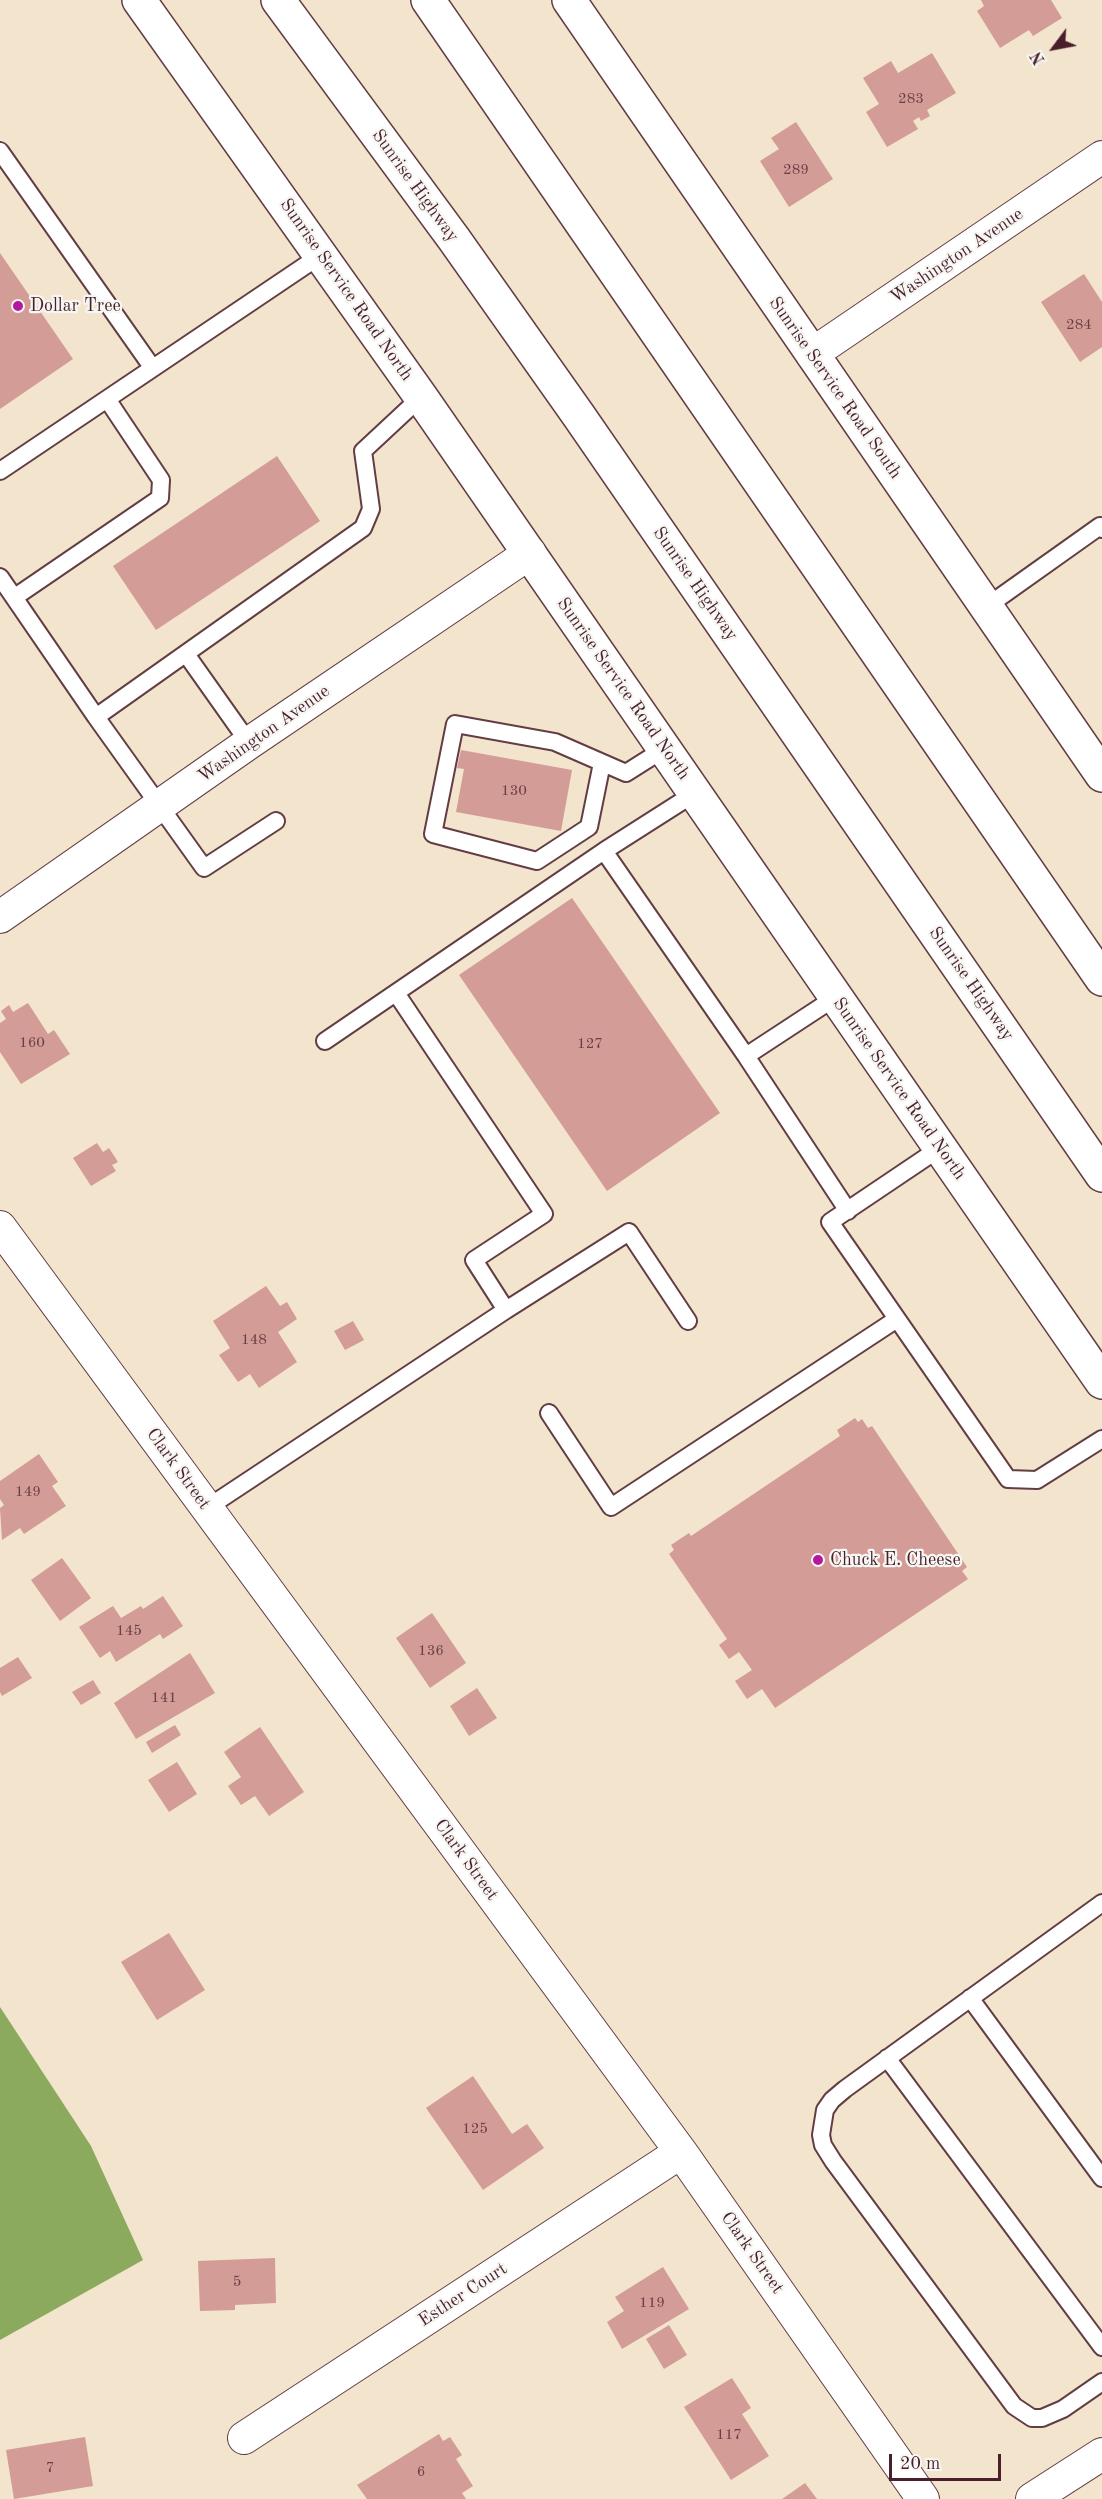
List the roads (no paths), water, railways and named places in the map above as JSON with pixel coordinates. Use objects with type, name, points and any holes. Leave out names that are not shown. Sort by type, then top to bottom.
[{"type":"main road","name":"Sunrise Service Road North","points":[[139,0],[422,397],[1102,1382]]},
{"type":"main road","name":"Sunrise Highway","points":[[278,0],[454,239],[579,416],[1102,1175]]},
{"type":"main road","points":[[428,0],[1102,979]]},
{"type":"main road","name":"Sunrise Service Road South","points":[[569,0],[1102,775]]},
{"type":"street","name":"Washington Avenue","points":[[812,354],[1102,157]]},
{"type":"street","name":"Washington Avenue","points":[[0,917],[249,743],[530,553]]},
{"type":"street","name":"Clark Street","points":[[0,1227],[681,2152],[923,2499]]},
{"type":"street","name":"Esther Court","points":[[244,2438],[681,2152]]},
{"type":"street","points":[[1032,2499],[1102,2454]]},
{"type":"lane","points":[[0,151],[152,367]]},
{"type":"lane","points":[[0,471],[321,255]]},
{"type":"lane","points":[[96,717],[363,528],[370,508],[363,451],[422,397]]},
{"type":"lane","points":[[15,597],[160,498],[160,480],[106,399]]},
{"type":"lane","points":[[986,607],[1101,527]]},
{"type":"lane","points":[[0,577],[133,771],[161,806],[204,868],[276,821]]},
{"type":"lane","points":[[186,654],[249,743]]},
{"type":"lane","points":[[602,763],[590,827],[537,861],[433,834],[455,724],[555,742],[627,773],[664,749]]},
{"type":"lane","points":[[325,1041],[604,851],[695,793]]},
{"type":"lane","points":[[604,851],[746,1056],[848,1211]]},
{"type":"lane","points":[[396,993],[544,1214],[474,1260],[506,1310]]},
{"type":"lane","points":[[746,1056],[836,997]]},
{"type":"lane","points":[[940,1148],[830,1222],[1008,1479],[1037,1480],[1102,1438]]},
{"type":"lane","points":[[207,1509],[506,1310],[629,1232],[688,1321]]},
{"type":"lane","points":[[549,1413],[611,1507],[897,1319]]},
{"type":"lane","points":[[1102,1903],[838,2094],[825,2110],[821,2135],[833,2161],[1014,2406],[1032,2418],[1042,2418],[1063,2409],[1102,2382]]},
{"type":"lane","points":[[970,1998],[1102,2178]]},
{"type":"lane","points":[[887,2058],[1102,2347]]},
{"type":"place","name":"Dollar Tree","points":[[18,306]]},
{"type":"place","name":"Chuck E. Cheese","points":[[818,1560]]}]
